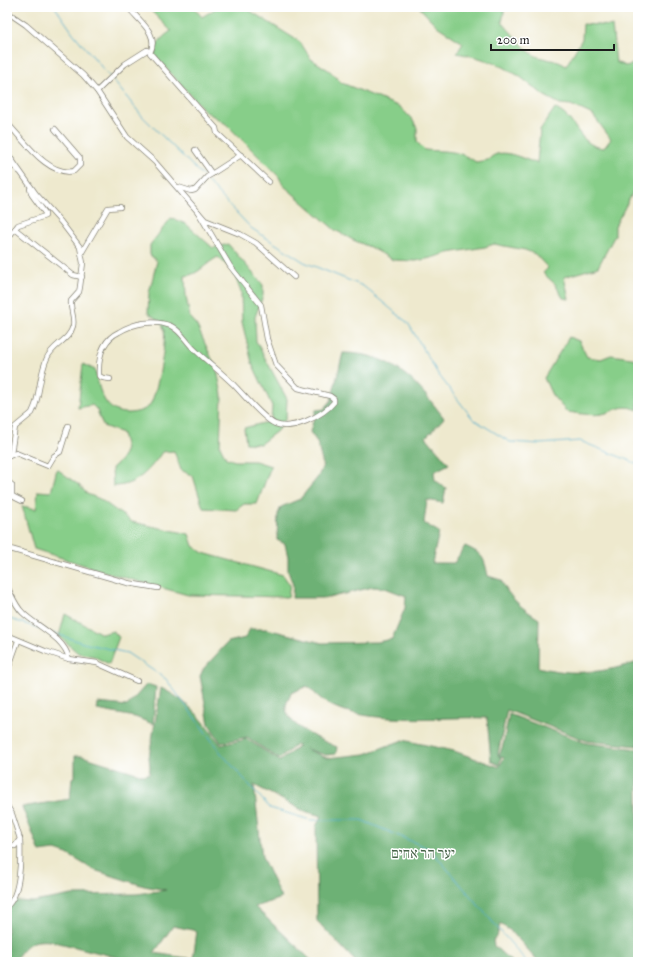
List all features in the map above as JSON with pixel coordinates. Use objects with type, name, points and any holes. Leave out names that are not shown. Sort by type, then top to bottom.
[{"type":"street","points":[[128,7],[148,29],[154,39],[154,46],[150,53],[216,128],[217,132],[269,182]]},
{"type":"street","points":[[7,12],[26,25],[83,75],[97,91],[127,137],[155,162],[205,220],[240,234],[256,243],[294,277]]},
{"type":"street","points":[[97,91],[124,64],[147,50]]},
{"type":"street","points":[[7,123],[43,162],[61,171],[74,171],[80,165],[80,158],[55,129]]},
{"type":"street","points":[[195,150],[212,174]]},
{"type":"street","points":[[7,153],[19,172],[69,232],[82,252]]},
{"type":"street","points":[[177,187],[191,191],[195,190],[212,174],[241,155]]},
{"type":"street","points":[[7,160],[19,172]]},
{"type":"street","points":[[8,238],[23,222],[45,216],[45,213],[32,195],[29,185]]},
{"type":"street","points":[[68,426],[60,452],[54,456],[48,466],[33,461],[20,454],[9,456],[15,427],[32,413],[35,406],[47,359],[55,347],[65,340],[71,330],[74,320],[71,301],[79,292],[82,277],[82,252],[108,208],[120,207]]},
{"type":"street","points":[[110,379],[99,376],[99,367],[101,352],[111,337],[141,323],[157,323],[171,326],[178,330],[206,362],[233,384],[265,418],[276,424],[287,426],[298,424],[316,415],[334,402],[334,399],[330,396],[298,388],[276,365],[267,339],[261,305],[230,266],[198,212]]},
{"type":"street","points":[[15,229],[68,271],[82,277]]},
{"type":"street","points":[[7,481],[12,485],[12,496],[22,501]]},
{"type":"street","points":[[7,548],[128,583],[158,588]]},
{"type":"street","points":[[7,586],[22,613],[43,627],[68,653],[69,659]]},
{"type":"street","points":[[7,636],[69,659],[97,663],[137,682]]},
{"type":"street","points":[[7,672],[18,641]]},
{"type":"street","points":[[7,806],[12,814],[20,840],[21,862],[15,891],[7,906]]},
{"type":"street","points":[[7,846],[15,846],[20,840]]},
{"type":"green space","points":[[147,7],[193,7],[202,17],[218,7],[244,7],[300,42],[311,59],[330,71],[342,83],[400,107],[412,119],[417,128],[417,142],[425,150],[457,153],[476,162],[488,160],[493,156],[505,153],[537,163],[540,130],[555,108],[567,117],[583,138],[597,147],[604,148],[611,139],[593,115],[571,105],[560,104],[545,96],[519,76],[500,65],[476,57],[457,53],[463,43],[437,26],[419,7],[505,7],[502,22],[526,49],[534,55],[559,62],[566,66],[582,39],[583,24],[612,26],[616,62],[625,66],[634,64],[638,57],[638,192],[633,192],[615,226],[615,235],[598,267],[564,277],[569,299],[563,298],[555,284],[543,273],[548,268],[535,254],[525,250],[494,244],[416,261],[393,260],[335,230],[283,185],[279,177],[226,124],[205,111],[155,56],[156,48],[159,42],[171,31]]},
{"type":"green space","points":[[171,218],[186,224],[213,248],[228,244],[263,285],[263,296],[255,317],[256,341],[287,399],[286,418],[277,431],[260,444],[246,443],[244,428],[271,421],[272,406],[252,363],[242,322],[241,292],[233,271],[218,257],[198,271],[185,276],[186,296],[190,318],[197,326],[217,370],[222,395],[220,446],[226,458],[235,461],[255,461],[271,466],[257,504],[244,504],[236,510],[203,508],[193,476],[181,470],[174,451],[162,452],[153,465],[142,476],[128,484],[113,486],[112,468],[121,460],[126,449],[122,433],[103,426],[97,410],[92,405],[78,408],[83,364],[95,370],[98,385],[104,399],[113,409],[120,412],[136,412],[148,407],[151,403],[160,370],[165,336],[162,325],[148,313],[149,293],[157,261],[150,255],[150,245]]},
{"type":"green space","points":[[569,337],[579,341],[587,357],[601,359],[611,355],[638,359],[638,410],[623,407],[607,413],[593,415],[567,412],[552,395],[544,378]]},
{"type":"green space","name":"יער הר אחים","points":[[343,353],[360,354],[376,358],[389,364],[413,381],[434,405],[444,418],[426,437],[449,464],[434,472],[435,480],[446,488],[443,503],[427,500],[424,523],[439,532],[432,563],[454,563],[465,546],[476,551],[484,560],[488,576],[501,580],[512,598],[539,619],[538,667],[563,672],[588,672],[613,669],[638,662],[638,746],[587,741],[507,710],[498,754],[499,756],[503,745],[509,714],[586,743],[638,749],[638,962],[539,962],[511,931],[500,924],[497,937],[493,940],[494,946],[512,962],[356,962],[317,921],[316,826],[322,816],[304,811],[254,785],[262,857],[281,898],[255,907],[313,962],[136,962],[51,941],[37,941],[28,945],[13,962],[7,962],[7,904],[16,901],[33,902],[72,895],[137,894],[166,890],[144,886],[94,870],[67,854],[55,850],[40,852],[22,807],[70,799],[72,778],[75,777],[75,756],[82,756],[143,775],[149,774],[149,757],[161,688],[180,699],[195,712],[221,745],[247,739],[280,761],[299,746],[296,745],[279,759],[247,737],[221,743],[209,724],[200,676],[204,668],[228,642],[245,638],[250,629],[267,629],[322,643],[377,642],[392,639],[405,608],[406,596],[385,588],[373,587],[328,598],[292,598],[293,585],[288,571],[288,557],[285,544],[277,540],[278,514],[281,507],[300,499],[318,477],[323,465],[317,442],[310,432],[316,410],[324,409],[331,401]],"holes":[[[307,686],[328,704],[345,711],[364,715],[384,718],[487,718],[491,761],[499,765],[501,758],[499,756],[504,758],[499,767],[454,751],[403,740],[365,754],[327,758],[306,749],[326,755],[336,754],[337,747],[314,736],[297,725],[287,712],[286,705],[291,693]],[[173,926],[197,931],[193,959],[154,953]]]},
{"type":"green space","points":[[57,469],[80,486],[87,494],[100,499],[132,522],[189,534],[193,546],[203,553],[283,575],[290,585],[288,597],[188,595],[115,575],[34,549],[22,506],[36,509],[38,491],[51,492]]},
{"type":"green space","points":[[65,614],[102,634],[113,631],[119,637],[109,664],[93,656],[78,653],[59,636]]},
{"type":"green space","points":[[147,684],[156,687],[153,724],[135,717],[97,710],[98,703],[127,706]]},
{"type":"waterway","points":[[55,7],[73,33],[110,77]]},
{"type":"waterway","points":[[112,79],[142,116],[204,177]]},
{"type":"waterway","points":[[206,180],[251,228],[304,262],[363,286],[408,323],[438,374],[473,419],[510,442],[540,444],[580,441],[638,464]]},
{"type":"waterway","points":[[7,618],[41,629]]},
{"type":"waterway","points":[[54,633],[83,643],[127,653],[166,679],[221,753],[270,808],[310,820],[361,820],[430,849],[527,962]]}]
